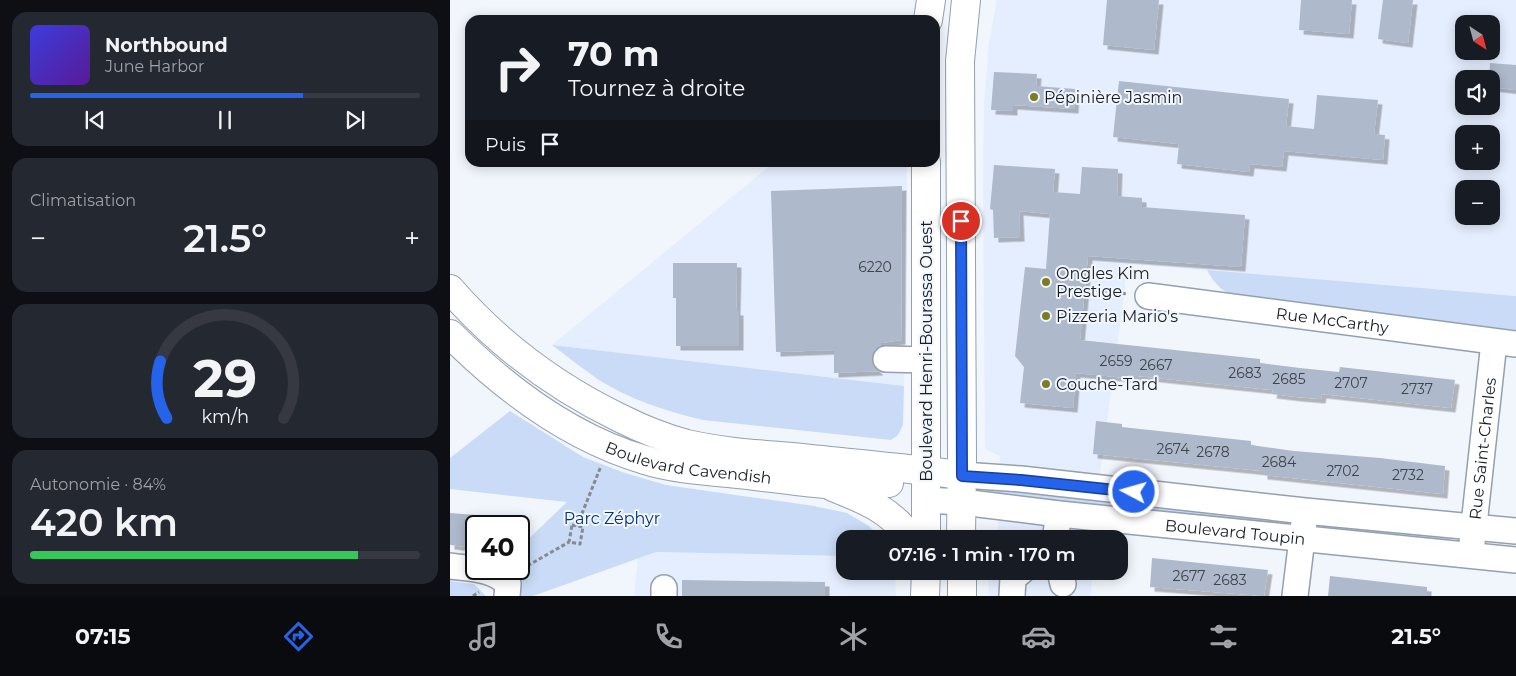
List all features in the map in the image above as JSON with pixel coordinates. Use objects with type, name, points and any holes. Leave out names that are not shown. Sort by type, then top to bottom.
[{"type":"main road","points":[[929,15],[931,0]]},
{"type":"main road","points":[[962,530],[960,60],[966,0]]},
{"type":"main road","name":"Boulevard Henri-Bourassa Ouest","points":[[926,167],[926,530]]},
{"type":"main road","name":"Boulevard Cavendish","points":[[450,289],[492,332],[547,376],[609,413],[661,436],[689,444],[926,485]]},
{"type":"main road","name":"Boulevard Cavendish","points":[[450,334],[488,369],[526,399],[583,435],[622,453],[647,461],[680,467],[826,484],[866,482],[926,485]]},
{"type":"main road","name":"Boulevard Toupin","points":[[926,485],[962,476]]},
{"type":"main road","points":[[826,484],[872,503],[897,521],[904,530]]},
{"type":"main road","points":[[925,596],[926,580]]},
{"type":"main road","points":[[962,580],[962,596]]},
{"type":"street","name":"Rue McCarthy","points":[[1148,296],[1505,343]]},
{"type":"street","name":"Rue Saint-Charles","points":[[1470,555],[1505,343]]},
{"type":"street","points":[[889,354],[926,356]]},
{"type":"street","name":"Boulevard Toupin","points":[[962,476],[1021,480],[1305,511],[1516,531]]},
{"type":"street","name":"Boulevard Toupin","points":[[926,485],[962,502],[1058,514],[1516,560]]},
{"type":"street","points":[[1295,596],[1305,511]]},
{"type":"street","points":[[1056,530],[1058,514]]},
{"type":"street","points":[[450,566],[493,572],[508,584],[507,596]]},
{"type":"street","points":[[1012,596],[1013,580]]},
{"type":"path","points":[[1096,290],[1148,296]]},
{"type":"path","points":[[577,526],[604,458]]},
{"type":"path","points":[[530,564],[569,542],[580,544],[583,527],[572,525],[569,542]]},
{"type":"path","points":[[473,596],[479,592]]},
{"type":"shaded area","name":"Pépinière Jasmin","points":[[997,0],[1516,0],[1516,296],[1128,264],[1098,490],[1096,530],[998,530],[1000,456],[985,449],[984,105],[989,43]]},
{"type":"shaded area","points":[[768,167],[907,167],[904,386],[552,345]]},
{"type":"shaded area","points":[[656,552],[836,556],[836,580],[895,580],[896,596],[634,596],[638,558]]},
{"type":"shaded area","points":[[988,580],[1092,580],[1091,596],[989,596]]},
{"type":"green space","points":[[1207,270],[1516,296],[1516,330],[1241,300],[1221,288]]},
{"type":"green space","points":[[552,345],[904,386],[903,425],[898,435],[891,440],[703,420],[663,409],[623,393],[599,380]]},
{"type":"green space","name":"Parc Zéphyr","points":[[510,411],[583,457],[625,473],[666,485],[814,506],[847,513],[873,530],[836,530],[836,556],[656,552],[533,596],[515,596],[506,580],[530,580],[530,537],[567,502],[450,489],[450,458]]},
{"type":"green space","points":[[987,488],[1063,492],[1273,513],[1281,517],[1283,523],[1279,528],[1263,528],[1040,505],[990,496],[984,493]]},
{"type":"green space","points":[[1322,525],[1449,537],[1450,540],[1448,543],[1323,529]]},
{"type":"green space","points":[[450,581],[474,584],[486,596],[450,596]]},
{"type":"building","points":[[1107,0],[1159,0],[1154,50],[1103,45]]},
{"type":"building","points":[[1301,0],[1352,0],[1349,34],[1299,30]]},
{"type":"building","points":[[1383,0],[1413,0],[1408,43],[1378,39]]},
{"type":"building","points":[[1490,63],[1516,65],[1516,90],[1500,88],[1500,70],[1490,70]]},
{"type":"building","name":"Pépinière Jasmin","points":[[994,72],[1037,74],[1036,86],[1075,89],[1074,109],[1013,105],[1013,111],[991,110]]},
{"type":"building","points":[[1119,81],[1289,99],[1286,126],[1314,129],[1317,95],[1378,100],[1374,134],[1385,135],[1383,160],[1284,151],[1282,167],[1250,164],[1249,172],[1177,164],[1179,144],[1113,137]]},
{"type":"building","points":[[994,165],[1055,169],[1053,192],[1080,194],[1082,167],[1118,169],[1117,196],[1142,198],[1142,207],[1245,215],[1241,267],[1088,256],[1080,340],[1260,359],[1260,363],[1300,368],[1339,372],[1340,367],[1455,380],[1451,408],[1322,394],[1321,399],[1297,397],[1272,394],[1273,390],[1128,375],[1127,378],[1076,373],[1073,408],[1020,403],[1024,367],[1015,356],[1025,267],[1046,269],[1050,214],[1019,211],[1020,237],[994,238],[993,210],[990,209]]},
{"type":"building","points":[[902,186],[901,340],[881,343],[881,346],[874,351],[872,359],[874,366],[879,371],[834,373],[834,350],[776,352],[771,191]]},
{"type":"building","points":[[673,263],[737,263],[736,311],[739,311],[739,346],[676,346],[676,298],[673,298]]},
{"type":"building","points":[[1096,421],[1122,424],[1122,427],[1251,441],[1251,445],[1294,451],[1380,458],[1445,466],[1443,494],[1263,475],[1263,471],[1093,454]]},
{"type":"building","points":[[450,513],[476,515],[465,515],[465,547],[450,545]]},
{"type":"building","points":[[1152,558],[1268,570],[1264,596],[1150,587]]},
{"type":"building","points":[[1330,576],[1427,587],[1427,596],[1328,596]]},
{"type":"building","points":[[682,580],[825,582],[825,596],[682,596]]},
{"type":"place","name":"Pépinière Jasmin","points":[[1034,97]]},
{"type":"place","name":"Ongles Kim Prestige","points":[[1046,282]]},
{"type":"place","name":"Pizzeria Mario's","points":[[1046,316]]},
{"type":"place","name":"Couche-Tard","points":[[1046,384]]},
{"type":"route","points":[[961,221],[962,476],[1134,492]]}]
